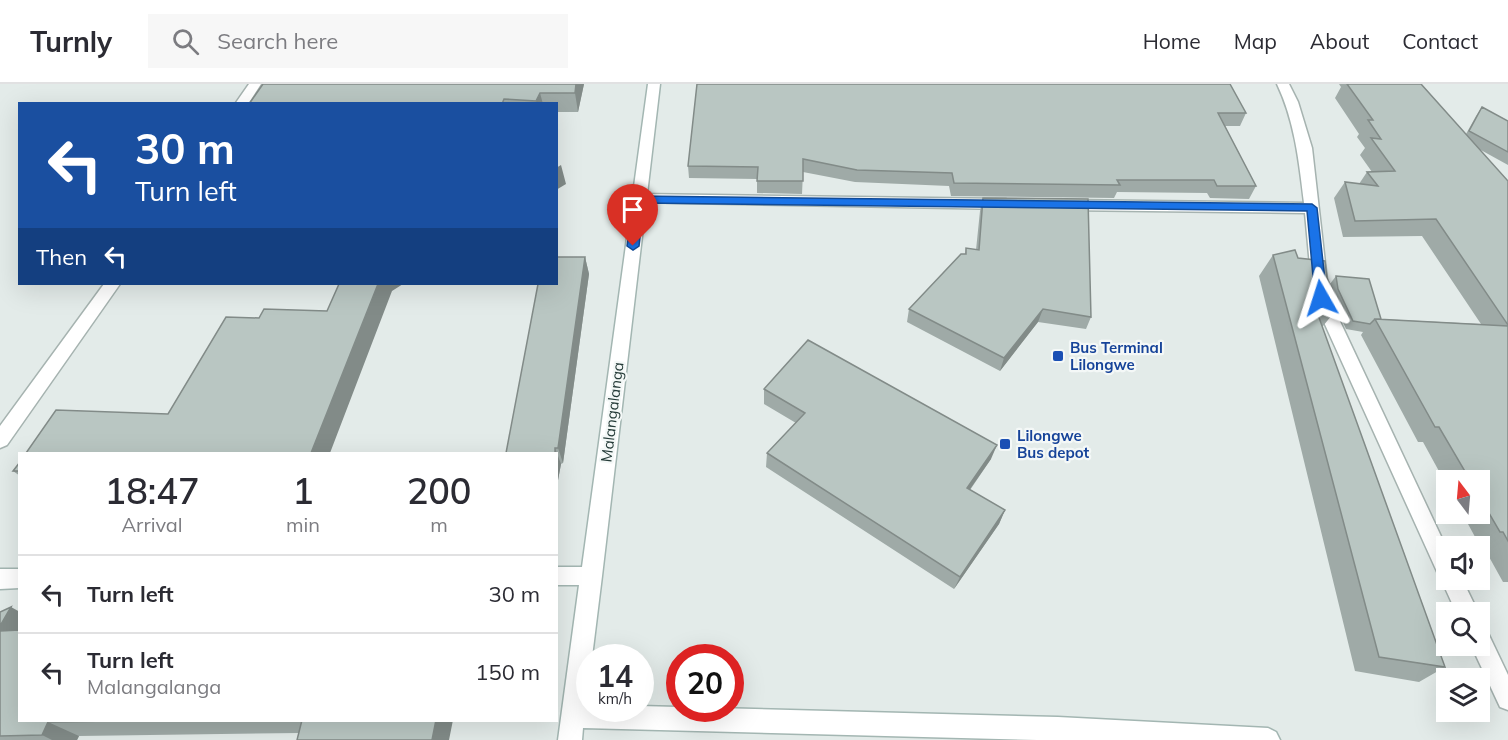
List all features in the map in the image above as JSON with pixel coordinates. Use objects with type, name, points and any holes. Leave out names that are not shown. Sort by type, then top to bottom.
[{"type":"street","points":[[242,102],[255,84]]},
{"type":"street","name":"Malangalanga","points":[[570,740],[654,84]]},
{"type":"street","points":[[1283,84],[1292,102],[1305,148],[1321,298],[1436,548]]},
{"type":"street","points":[[639,199],[1017,204]]},
{"type":"street","points":[[1052,205],[1312,208]]},
{"type":"street","points":[[0,440],[111,285]]},
{"type":"street","points":[[558,576],[592,576]]},
{"type":"street","points":[[0,579],[18,578]]},
{"type":"street","points":[[1488,656],[1508,699]]},
{"type":"street","points":[[573,716],[1058,729],[1268,740]]},
{"type":"building","points":[[263,84],[576,84],[575,93],[540,93],[536,101],[504,99],[503,102],[250,102]]},
{"type":"building","points":[[697,84],[1230,84],[1246,113],[1218,113],[1256,186],[1217,186],[1214,180],[1117,180],[1120,185],[954,183],[952,173],[857,170],[803,159],[803,181],[757,181],[758,167],[688,166]]},
{"type":"building","points":[[1347,84],[1421,84],[1508,181],[1508,325],[1436,219],[1355,221],[1345,182],[1378,186],[1367,172],[1395,171],[1371,138],[1381,139],[1368,120],[1373,120]]},
{"type":"building","points":[[1482,107],[1508,121],[1508,152],[1469,131]]},
{"type":"building","points":[[983,198],[1088,199],[1091,317],[1043,309],[1004,358],[909,309],[961,254],[966,254],[966,248],[979,250]]},
{"type":"building","points":[[1295,250],[1298,258],[1325,261],[1327,278],[1340,305],[1313,301],[1436,642],[1436,656],[1441,656],[1445,667],[1379,657],[1273,255]]},
{"type":"building","points":[[558,257],[585,257],[558,448],[555,448],[555,452],[506,452],[538,285],[558,285]]},
{"type":"building","points":[[1336,276],[1369,279],[1381,319],[1375,319],[1370,324],[1353,321],[1338,289]]},
{"type":"building","points":[[339,285],[378,285],[311,452],[27,452],[56,410],[168,414],[226,317],[259,318],[264,309],[327,311]]},
{"type":"building","points":[[1375,319],[1508,326],[1508,541],[1490,515],[1490,470],[1464,470],[1439,427],[1435,427]]},
{"type":"building","points":[[808,340],[997,445],[967,488],[1005,510],[960,577],[767,453],[805,413],[764,389]]},
{"type":"building","points":[[11,607],[0,626],[0,612]]},
{"type":"building","points":[[18,630],[18,722],[48,722],[42,735],[0,736],[0,631]]},
{"type":"building","points":[[302,722],[436,722],[432,740],[297,740]]},
{"type":"place","name":"Bus Terminal Lilongwe","points":[[1058,356]]},
{"type":"place","name":"Lilongwe Bus depot","points":[[1005,444]]},
{"type":"route","points":[[633,246],[639,199],[1312,208],[1321,298]]}]
